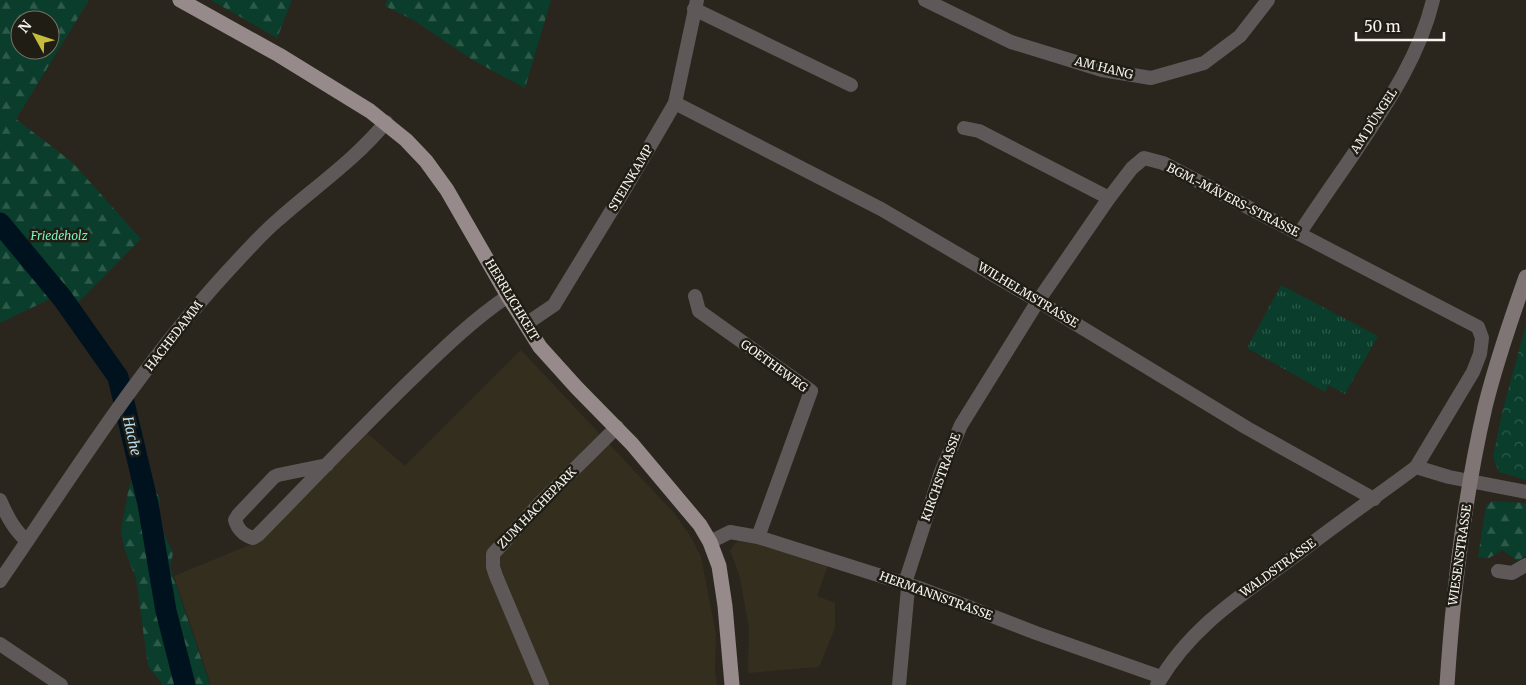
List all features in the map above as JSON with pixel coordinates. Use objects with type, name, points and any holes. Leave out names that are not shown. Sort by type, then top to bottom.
[{"type":"main road","name":"HERRLICHKEIT","points":[[180,0],[279,55],[358,103],[386,122],[426,161],[446,190],[540,347],[577,388],[617,427],[696,520],[710,542],[719,566],[723,591],[732,685]]},
{"type":"main road","points":[[1471,482],[1486,407],[1512,314],[1526,277]]},
{"type":"main road","name":"WIESENSTRASSE","points":[[1447,685],[1452,616],[1471,482]]},
{"type":"street","name":"AM HANG","points":[[924,0],[1011,42],[1102,70],[1151,78],[1204,63],[1240,36],[1268,0]]},
{"type":"street","name":"AM DÜNGEL","points":[[1299,234],[1398,86],[1416,50],[1428,20],[1433,0]]},
{"type":"street","name":"STEINKAMP","points":[[526,324],[554,305],[675,103],[695,5],[851,85]]},
{"type":"street","name":"WILHELMSTRASSE","points":[[675,103],[881,210],[1038,301],[1247,428],[1374,499]]},
{"type":"street","name":"HACHEDAMM","points":[[0,581],[114,414],[188,316],[277,220],[366,145],[386,122]]},
{"type":"street","points":[[964,128],[979,131],[1109,198]]},
{"type":"street","name":"BGM.-MÄVERS-STRASSE","points":[[1038,301],[1109,198],[1132,168],[1144,158],[1163,163],[1478,328]]},
{"type":"street","points":[[327,465],[274,477],[238,514],[235,520],[237,527],[247,536],[253,538],[258,535],[327,465],[379,410],[457,335],[508,296]]},
{"type":"street","name":"GOETHEWEG","points":[[695,296],[699,311],[811,391],[758,537]]},
{"type":"street","name":"KIRCHSTRASSE","points":[[905,583],[941,472],[961,425],[1038,301]]},
{"type":"street","name":"WALDSTRASSE","points":[[1159,681],[1197,632],[1231,602],[1416,467],[1473,372],[1480,354],[1482,338],[1478,328]]},
{"type":"street","name":"ZUM HACHEPARK","points":[[542,685],[496,576],[493,567],[494,554],[541,502],[617,427]]},
{"type":"street","points":[[1416,467],[1449,477],[1526,492]]},
{"type":"street","points":[[0,500],[18,534],[27,542]]},
{"type":"street","name":"HERMANNSTRASSE","points":[[710,542],[730,532],[758,537],[905,583],[1159,681]]},
{"type":"street","points":[[1498,572],[1512,573],[1526,565]]},
{"type":"street","points":[[899,685],[908,588],[905,583]]},
{"type":"street","points":[[0,644],[61,685]]},
{"type":"shaded area","points":[[521,350],[674,513],[691,537],[701,557],[716,634],[715,672],[717,685],[211,685],[174,576],[254,543],[367,433],[405,466]]},
{"type":"shaded area","points":[[738,541],[758,544],[828,565],[817,596],[835,603],[835,628],[819,667],[748,673],[749,627],[739,574],[730,550]]},
{"type":"green space","name":"Friedeholz","points":[[0,0],[89,0],[60,47],[60,10],[10,10],[10,60],[52,60],[16,119],[72,162],[141,239],[74,307],[58,295],[0,323]]},
{"type":"green space","points":[[211,0],[292,0],[277,38]]},
{"type":"green space","points":[[387,0],[551,0],[525,88],[471,59],[415,21],[385,6]]},
{"type":"green space","points":[[1281,285],[1378,336],[1345,394],[1328,385],[1325,392],[1247,348]]},
{"type":"green space","points":[[1526,324],[1526,480],[1499,472],[1493,457],[1502,413]]},
{"type":"green space","points":[[138,468],[160,498],[159,523],[173,553],[170,567],[210,685],[163,685],[148,666],[136,578],[124,548],[121,530],[129,487]]},
{"type":"green space","points":[[1492,501],[1526,503],[1526,555],[1518,561],[1502,550],[1489,558],[1478,557],[1486,506]]},
{"type":"waterway","name":"Hache","points":[[0,223],[63,299],[118,377],[148,504],[166,611],[185,685]]}]
